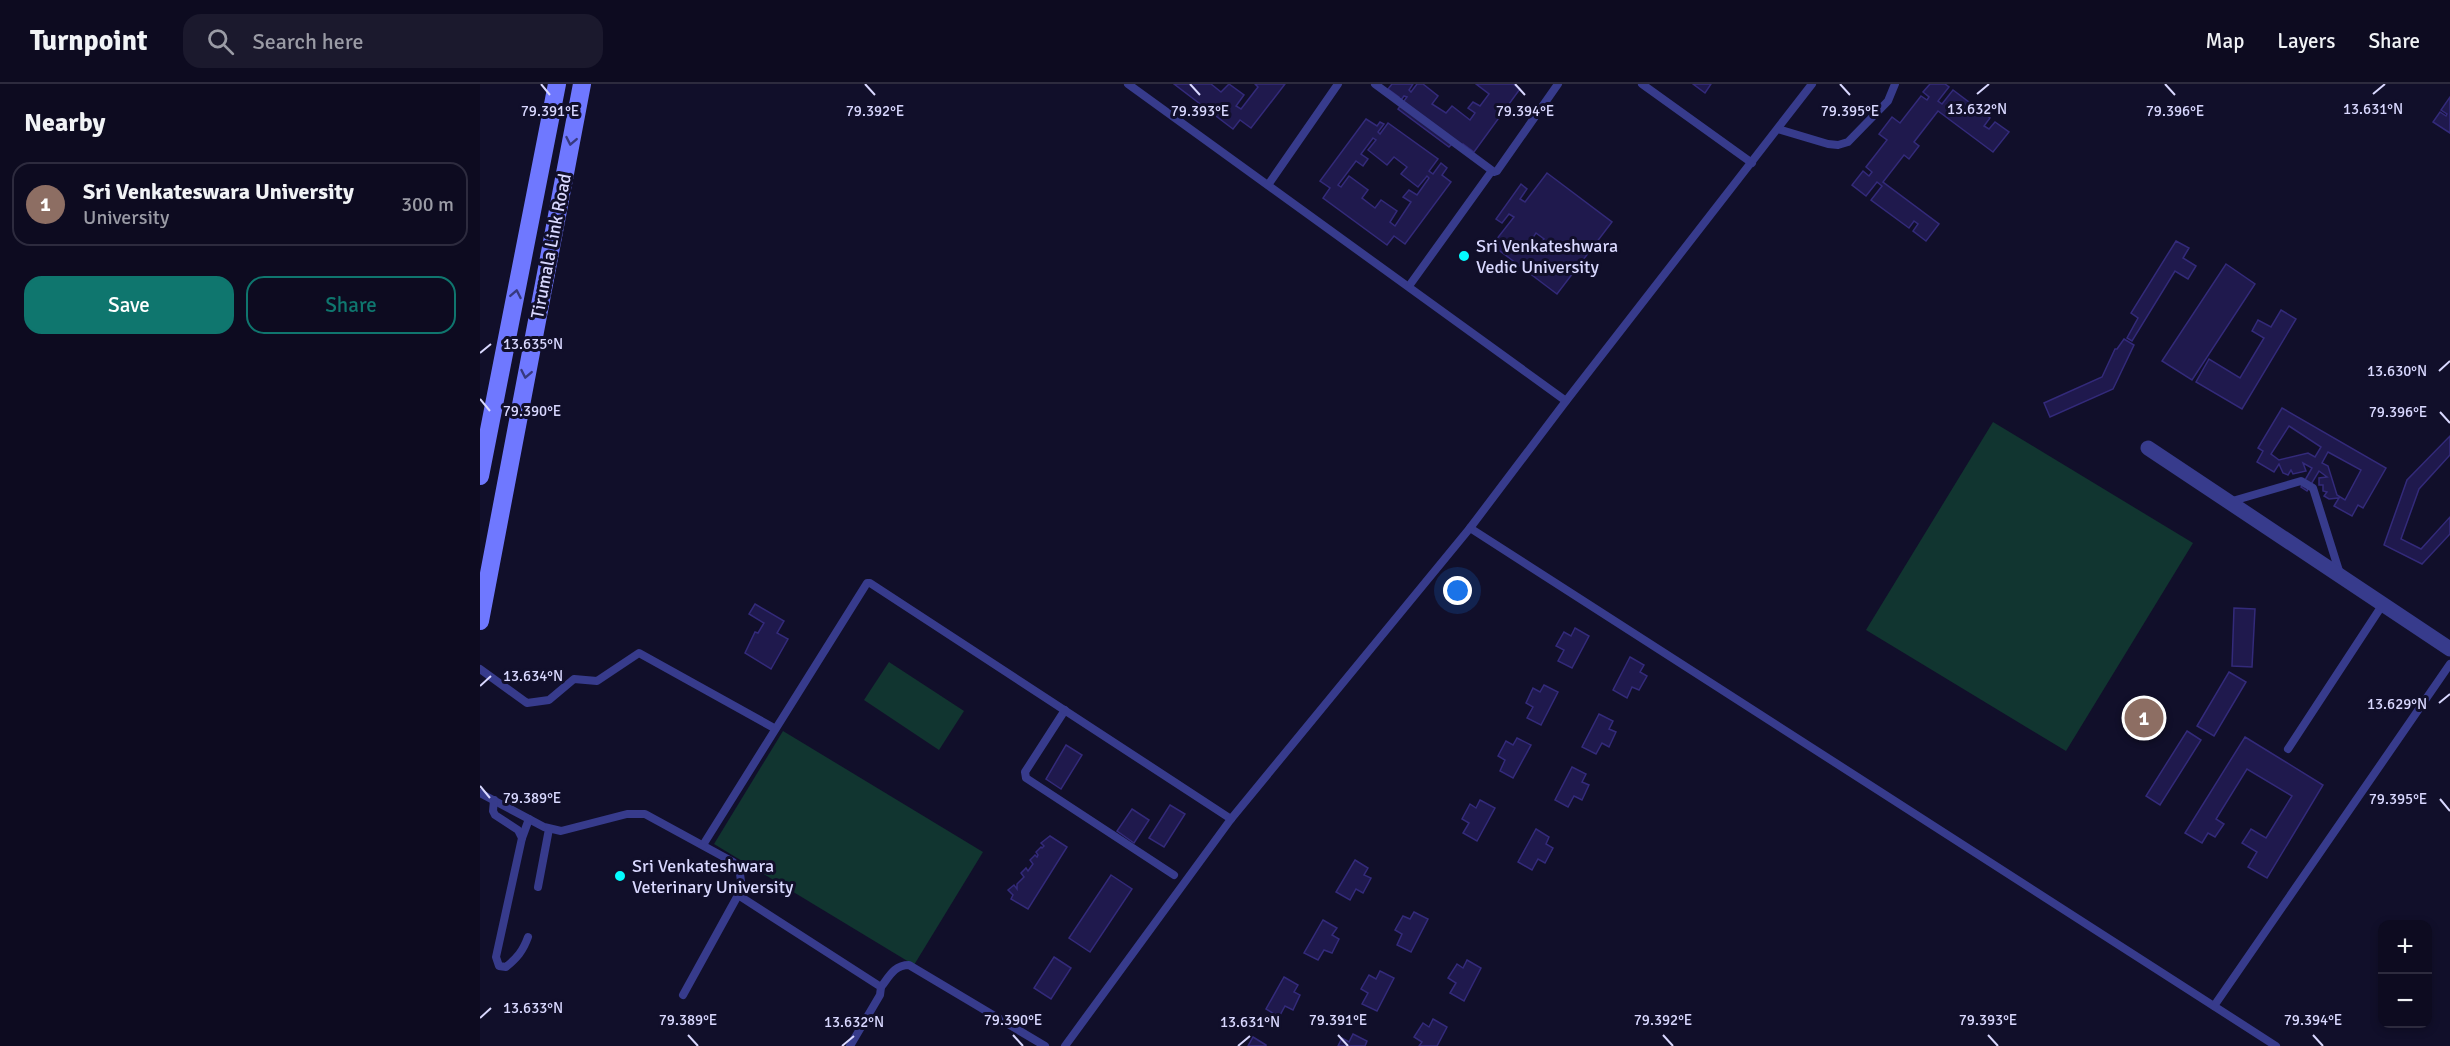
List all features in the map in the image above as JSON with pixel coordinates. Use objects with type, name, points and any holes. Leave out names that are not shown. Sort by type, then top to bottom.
[{"type":"street","name":"Tirumala Link Road","points":[[480,476],[557,84]]},
{"type":"street","name":"Tirumala Link Road","points":[[480,621],[582,84]]},
{"type":"street","points":[[2148,448],[2450,649]]},
{"type":"lane","points":[[1128,84],[1566,401]]},
{"type":"lane","points":[[1268,185],[1338,84]]},
{"type":"lane","points":[[1375,84],[1491,172]]},
{"type":"lane","points":[[1408,286],[1491,172],[1497,171],[1558,84]]},
{"type":"lane","points":[[1642,84],[1752,163]]},
{"type":"lane","points":[[1065,1046],[1231,819],[1470,528],[1812,84]]},
{"type":"lane","points":[[1778,129],[1828,144],[1838,145],[1848,142],[1888,102],[1895,84]]},
{"type":"lane","points":[[2229,502],[2301,481],[2313,488],[2340,576]]},
{"type":"lane","points":[[1470,528],[2276,1046]]},
{"type":"lane","points":[[703,845],[774,728],[867,583],[880,589],[1231,819]]},
{"type":"lane","points":[[2288,749],[2383,604]]},
{"type":"lane","points":[[480,669],[527,703],[549,700],[574,679],[597,681],[639,653],[774,728]]},
{"type":"lane","points":[[2214,1006],[2450,664]]},
{"type":"lane","points":[[1065,710],[1024,772],[1026,778],[1174,875]]},
{"type":"lane","points":[[480,793],[549,829],[561,831],[637,813],[655,818],[739,867],[742,888],[683,995]]},
{"type":"lane","points":[[494,800],[495,815],[518,830],[522,838]]},
{"type":"lane","points":[[528,937],[524,949],[517,958],[506,967],[499,966],[496,957],[522,838],[529,819]]},
{"type":"lane","points":[[538,887],[549,829]]},
{"type":"lane","points":[[738,895],[881,987]]},
{"type":"lane","points":[[850,1046],[880,995],[881,987],[894,969],[901,965],[909,965],[1045,1046]]},
{"type":"green space","points":[[1993,422],[2193,543],[2066,751],[1866,630]]},
{"type":"green space","points":[[889,662],[964,711],[939,750],[864,700]]},
{"type":"green space","points":[[783,731],[983,852],[914,965],[714,844]]},
{"type":"building","points":[[1174,84],[1211,84],[1221,92],[1229,84],[1244,95],[1236,106],[1241,109],[1258,87],[1255,84],[1285,84],[1251,128],[1240,120],[1233,129]]},
{"type":"building","points":[[1392,84],[1413,84],[1409,90],[1411,92],[1417,84],[1423,84],[1438,96],[1432,104],[1446,113],[1452,106],[1470,120],[1475,113],[1468,108],[1473,102],[1480,106],[1489,94],[1476,84],[1513,84],[1520,89],[1474,152],[1463,144],[1459,148],[1453,143],[1449,147],[1398,109],[1407,97],[1404,96],[1398,104],[1395,101],[1399,97],[1388,89]]},
{"type":"building","points":[[1693,84],[1711,84],[1705,93]]},
{"type":"building","points":[[1930,84],[1945,84],[1949,87],[1938,101],[1942,104],[1953,90],[1990,118],[1984,126],[1989,129],[1995,122],[2009,132],[1993,152],[1938,111],[1914,142],[1919,146],[1909,159],[1904,155],[1883,182],[1939,224],[1926,241],[1913,231],[1918,224],[1914,221],[1909,228],[1871,200],[1882,186],[1877,182],[1866,196],[1852,185],[1863,171],[1869,176],[1872,172],[1866,167],[1887,140],[1879,134],[1892,117],[1900,123],[1921,96],[1927,100],[1929,97],[1923,92]]},
{"type":"building","points":[[2450,97],[2450,133],[2433,122],[2440,112],[2446,116],[2447,114],[2441,110]]},
{"type":"building","points":[[1366,119],[1377,126],[1380,122],[1384,124],[1378,132],[1380,134],[1388,123],[1438,159],[1429,171],[1433,174],[1441,163],[1447,168],[1442,175],[1451,182],[1405,244],[1394,236],[1387,245],[1323,198],[1330,188],[1320,181]],"holes":[[[1373,138],[1376,140],[1368,150],[1387,165],[1394,157],[1407,167],[1401,174],[1418,187],[1427,176],[1429,178],[1417,195],[1409,190],[1403,197],[1411,202],[1395,226],[1390,222],[1397,211],[1381,200],[1375,208],[1362,198],[1368,190],[1349,176],[1341,187],[1338,185],[1356,161],[1363,166],[1368,159],[1361,154]]]},
{"type":"building","points":[[1547,173],[1612,222],[1557,294],[1492,245],[1514,217],[1509,214],[1502,223],[1496,219],[1521,184],[1527,189],[1520,199],[1525,202]],"holes":[[[1536,233],[1544,239],[1533,254],[1526,248]]]},
{"type":"building","points":[[2176,241],[2189,248],[2183,258],[2196,266],[2188,279],[2175,271],[2132,341],[2127,338],[2138,318],[2131,313]]},
{"type":"building","points":[[2226,264],[2255,284],[2192,380],[2162,361]]},
{"type":"building","points":[[2281,310],[2296,319],[2242,409],[2196,382],[2209,359],[2240,378],[2264,338],[2252,331],[2258,320],[2271,327]]},
{"type":"building","points":[[2124,339],[2134,345],[2113,389],[2050,417],[2044,403],[2102,377],[2115,349]]},
{"type":"building","points":[[2282,408],[2386,468],[2363,508],[2358,505],[2352,516],[2334,506],[2339,498],[2329,499],[2324,496],[2327,492],[2323,491],[2323,485],[2319,485],[2319,478],[2327,477],[2319,471],[2307,491],[2301,487],[2312,468],[2303,463],[2306,471],[2293,474],[2291,470],[2288,475],[2283,473],[2279,464],[2274,472],[2257,462],[2263,451],[2258,448]],"holes":[[[2289,426],[2321,447],[2315,457],[2308,453],[2279,460],[2271,454]],[[2328,452],[2361,470],[2345,500],[2337,495],[2328,466],[2322,463]]]},
{"type":"building","points":[[2450,436],[2450,455],[2419,489],[2401,539],[2421,549],[2450,517],[2450,534],[2422,564],[2384,545],[2407,480]]},
{"type":"building","points":[[755,604],[784,621],[777,633],[788,639],[771,669],[745,653],[755,632],[758,633],[764,623],[749,614]]},
{"type":"building","points":[[2234,608],[2255,609],[2252,667],[2232,666]]},
{"type":"building","points":[[1575,628],[1589,636],[1572,668],[1558,661],[1564,650],[1556,646],[1564,632],[1571,636]]},
{"type":"building","points":[[1630,657],[1644,665],[1640,672],[1647,676],[1639,690],[1632,687],[1627,698],[1613,690]]},
{"type":"building","points":[[2229,672],[2246,682],[2214,736],[2197,726]]},
{"type":"building","points":[[1544,685],[1558,692],[1541,725],[1527,718],[1533,707],[1526,703],[1533,688],[1540,692]]},
{"type":"building","points":[[1599,714],[1613,721],[1609,729],[1616,732],[1609,747],[1602,743],[1596,754],[1582,747]]},
{"type":"building","points":[[2187,731],[2201,740],[2160,805],[2146,796]]},
{"type":"building","points":[[2245,737],[2323,785],[2267,878],[2248,867],[2257,852],[2242,843],[2251,829],[2266,838],[2292,796],[2247,769],[2216,819],[2224,824],[2215,837],[2208,833],[2202,843],[2185,833]]},
{"type":"building","points":[[1517,738],[1531,745],[1513,778],[1500,771],[1505,760],[1498,756],[1506,741],[1513,745]]},
{"type":"building","points":[[1066,745],[1082,755],[1061,789],[1046,779]]},
{"type":"building","points":[[1572,767],[1586,774],[1582,782],[1589,785],[1582,800],[1574,796],[1568,807],[1555,800]]},
{"type":"building","points":[[1480,800],[1495,808],[1477,841],[1463,833],[1469,823],[1462,819],[1470,804],[1476,808]]},
{"type":"building","points":[[1170,805],[1185,814],[1164,847],[1149,838]]},
{"type":"building","points":[[1132,809],[1149,820],[1134,843],[1117,831]]},
{"type":"building","points":[[1536,829],[1549,837],[1546,844],[1553,848],[1545,863],[1538,859],[1532,870],[1518,862]]},
{"type":"building","points":[[1050,836],[1067,847],[1028,909],[1011,899],[1013,895],[1008,890],[1014,885],[1017,889],[1017,884],[1024,877],[1021,873],[1026,868],[1028,871],[1033,864],[1030,860],[1035,855],[1037,857],[1036,852],[1044,846],[1041,843]]},
{"type":"building","points":[[1355,860],[1368,868],[1364,875],[1371,878],[1363,893],[1356,889],[1350,900],[1336,892]]},
{"type":"building","points":[[1111,875],[1132,889],[1090,952],[1069,938]]},
{"type":"building","points":[[1414,912],[1428,919],[1411,952],[1397,945],[1402,934],[1395,930],[1403,916],[1410,919]]},
{"type":"building","points":[[1323,920],[1337,928],[1332,935],[1339,939],[1332,953],[1324,950],[1318,960],[1304,953]]},
{"type":"building","points":[[1054,957],[1071,968],[1051,999],[1034,988]]},
{"type":"building","points":[[1467,960],[1481,968],[1464,1001],[1450,993],[1456,983],[1448,978],[1457,964],[1463,968]]},
{"type":"building","points":[[1380,971],[1394,978],[1377,1011],[1362,1004],[1368,993],[1361,989],[1369,975],[1376,979]]},
{"type":"building","points":[[1284,977],[1298,985],[1294,992],[1300,995],[1293,1010],[1285,1006],[1279,1017],[1266,1009]]},
{"type":"building","points":[[1433,1019],[1447,1027],[1437,1046],[1419,1046],[1422,1042],[1414,1037],[1423,1023],[1429,1027]]},
{"type":"building","points":[[1353,1034],[1367,1041],[1365,1046],[1338,1046],[1342,1038],[1349,1042]]},
{"type":"building","points":[[1253,1037],[1266,1045],[1266,1046],[1248,1046]]},
{"type":"place","name":"Sri Venkateshwara Vedic University","points":[[1464,256]]},
{"type":"place","name":"Sri Venkateswara University","points":[[2144,718]]},
{"type":"place","name":"Sri Venkateshwara Veterinary University","points":[[620,876]]}]
